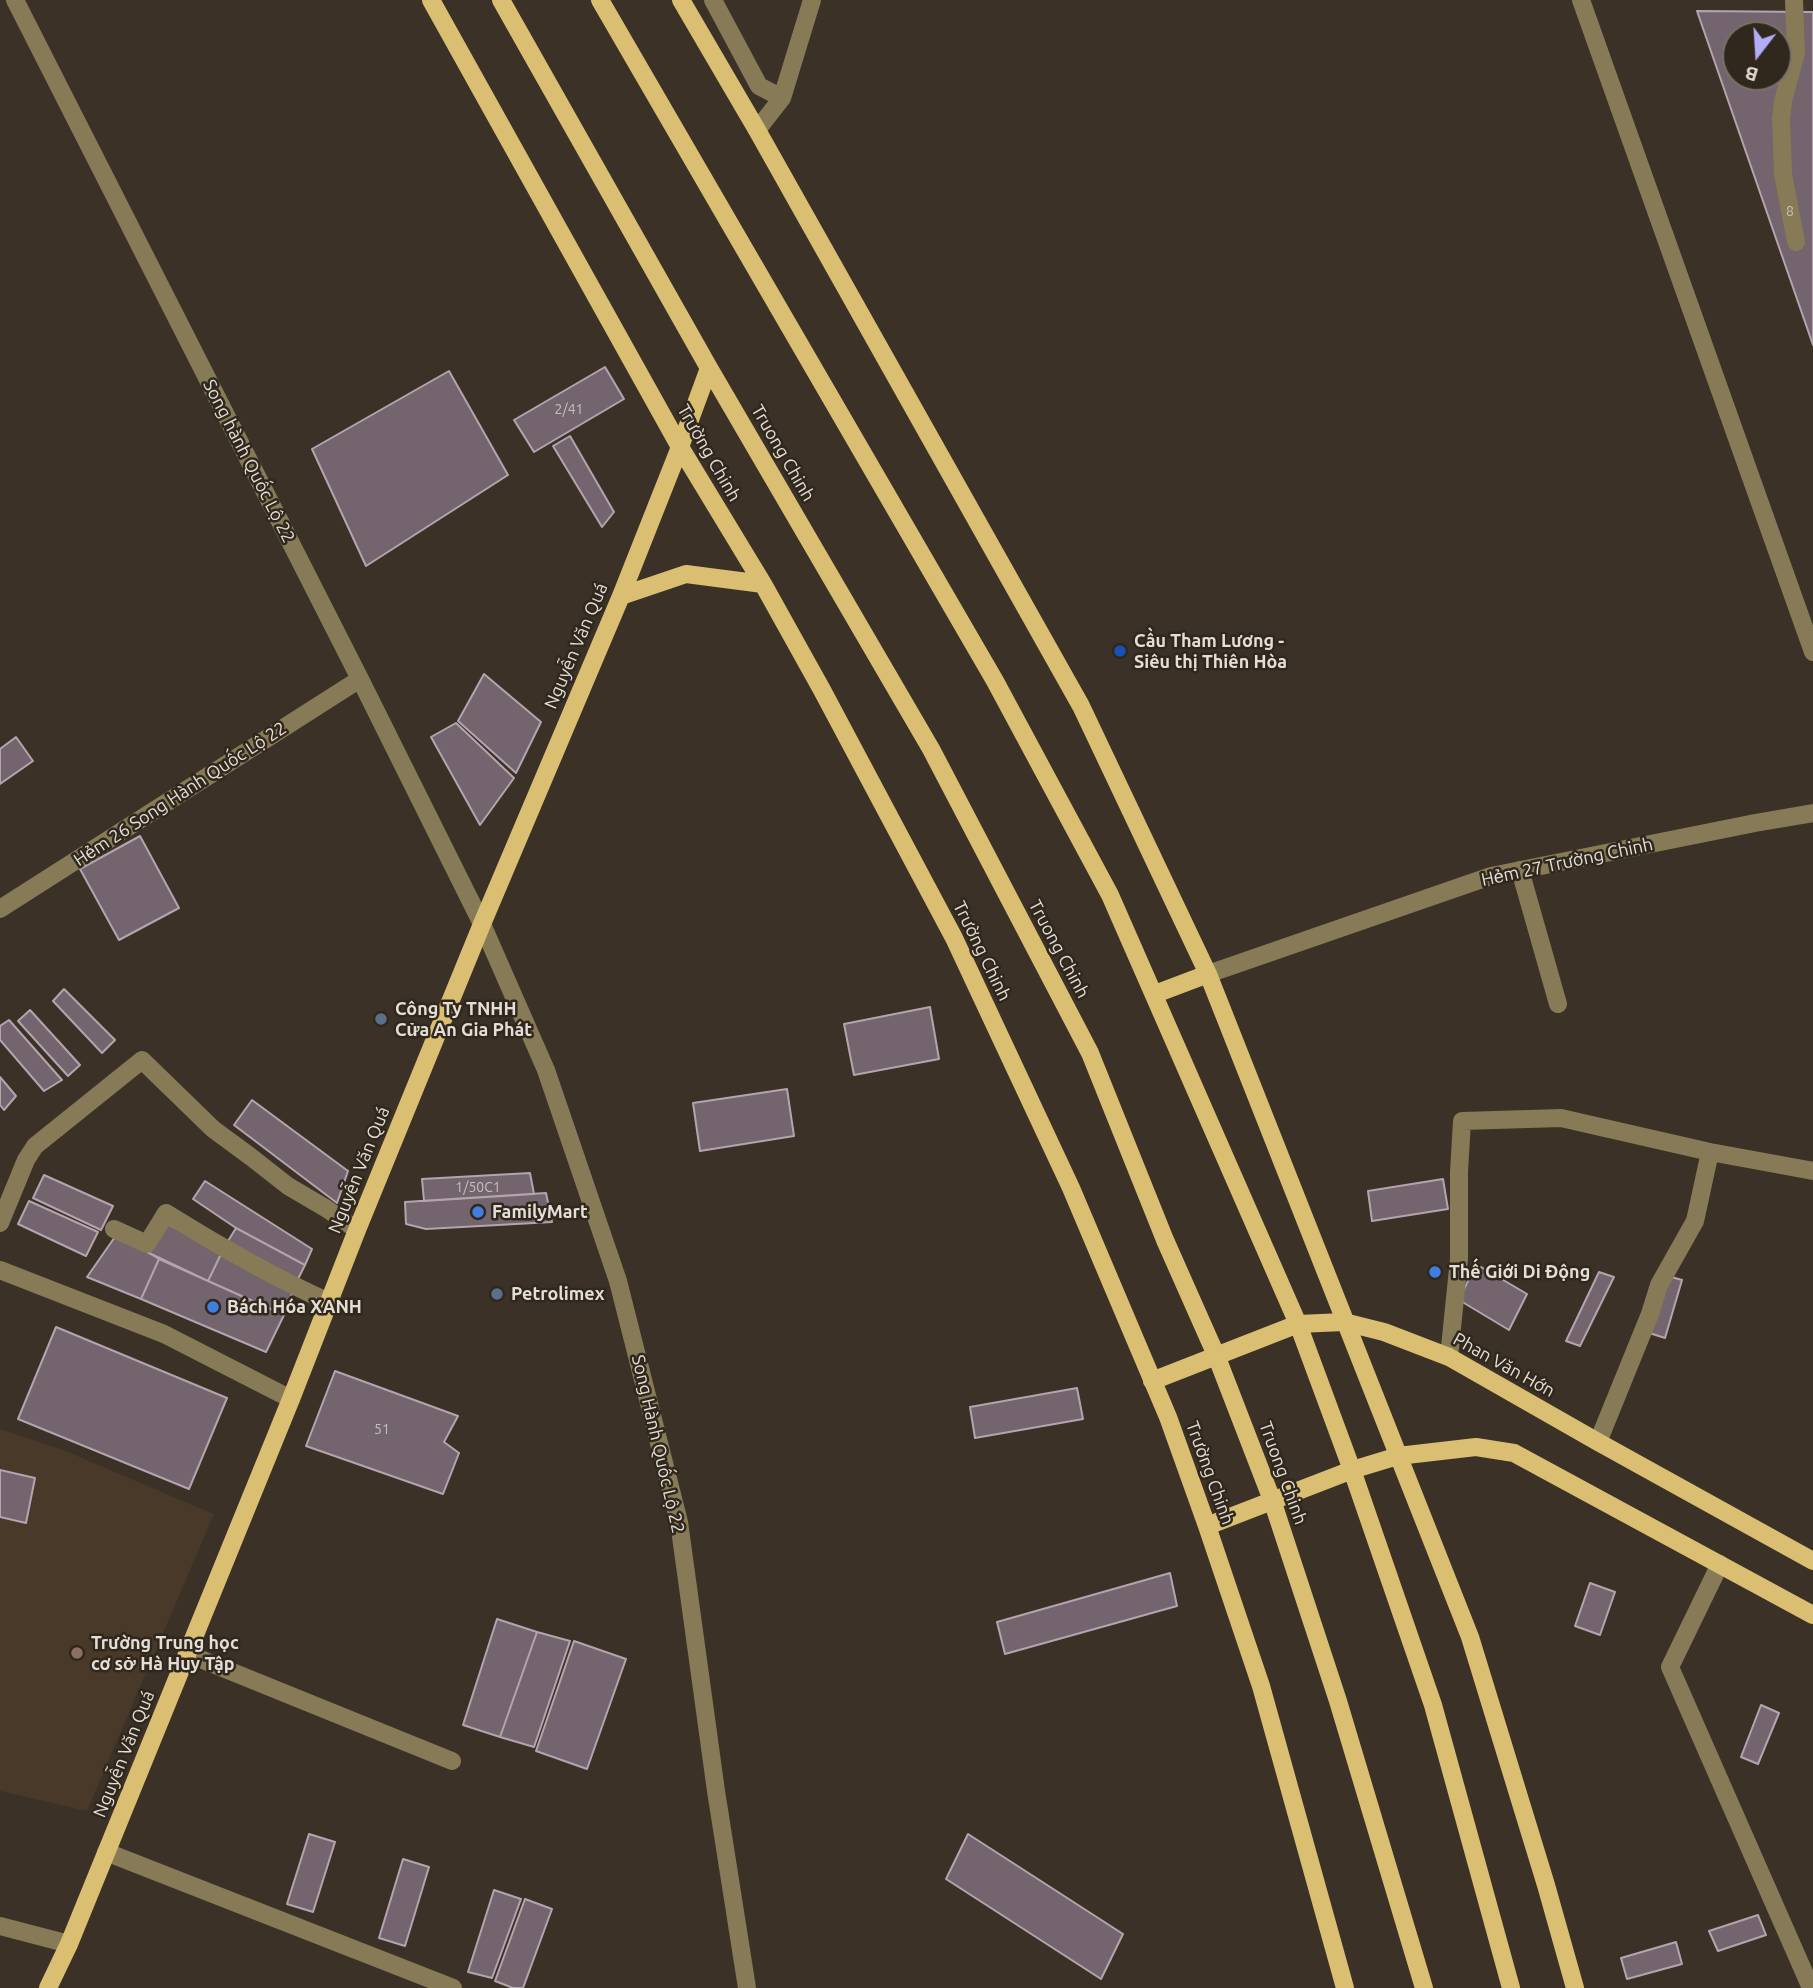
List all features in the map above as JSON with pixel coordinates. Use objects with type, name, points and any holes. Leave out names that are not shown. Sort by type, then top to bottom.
[{"type":"main road","name":"Trường Chinh","points":[[431,0],[680,447],[763,584],[822,690],[954,938],[1071,1188],[1152,1381],[1207,1526],[1261,1686],[1345,1988]]},
{"type":"main road","name":"Truong Chinh","points":[[501,0],[709,368],[931,749],[1090,1053],[1165,1240],[1216,1355],[1272,1500],[1338,1701],[1424,1988]]},
{"type":"main road","points":[[600,0],[995,681],[1110,895],[1298,1324],[1353,1470],[1433,1705],[1511,1988]]},
{"type":"main road","points":[[681,0],[1081,706],[1208,974],[1470,1637],[1575,1988]]},
{"type":"main road","name":"Nguyễn Văn Quá","points":[[48,1988],[69,1944],[188,1654],[482,923],[621,596],[709,368]]},
{"type":"main road","points":[[621,596],[686,574],[763,584]]},
{"type":"main road","points":[[1154,994],[1208,974]]},
{"type":"main road","name":"Phan Văn Hớn","points":[[1152,1381],[1298,1324],[1344,1322],[1384,1332],[1449,1357],[1813,1561]]},
{"type":"main road","points":[[1207,1526],[1353,1470],[1398,1457],[1476,1447],[1514,1453],[1813,1615]]},
{"type":"street","name":"Song hành Quốc Lộ 22","points":[[15,0],[482,923]]},
{"type":"street","points":[[713,0],[759,86],[782,98]]},
{"type":"street","points":[[757,130],[782,98],[812,0]]},
{"type":"street","points":[[1581,0],[1813,652]]},
{"type":"street","points":[[1794,0],[1796,53],[1781,119],[1783,174],[1796,242]]},
{"type":"street","name":"Hẻm 26 Song Hành Quốc Lộ 22","points":[[0,909],[360,679]]},
{"type":"street","name":"Hẻm 27 Trường Chinh","points":[[1208,974],[1491,876],[1813,813]]},
{"type":"street","points":[[1520,870],[1558,1004]]},
{"type":"street","name":"Song Hành Quốc Lộ 22","points":[[482,923],[546,1070],[618,1281],[679,1522],[716,1791],[747,1988]]},
{"type":"street","points":[[0,1223],[26,1160],[35,1146],[142,1060],[213,1129],[288,1186],[357,1230]]},
{"type":"street","points":[[1449,1357],[1459,1259],[1462,1121],[1561,1118],[1710,1152],[1813,1171]]},
{"type":"street","points":[[1598,1442],[1650,1314],[1659,1285],[1695,1221],[1710,1152]]},
{"type":"street","points":[[114,1229],[147,1244],[166,1213],[235,1255],[292,1286],[329,1302]]},
{"type":"street","points":[[0,1270],[164,1334],[291,1399]]},
{"type":"street","points":[[1720,1564],[1670,1667],[1811,1988]]},
{"type":"street","points":[[188,1654],[452,1761]]},
{"type":"street","points":[[106,1852],[453,1988]]},
{"type":"street","points":[[0,1926],[69,1944]]},
{"type":"shaded area","name":"Trường Trung học cơ sở Hà Huy Tập","points":[[0,1429],[63,1450],[214,1514],[87,1811],[0,1791]]},
{"type":"building","points":[[1697,11],[1813,12],[1813,345],[1725,91],[1792,91],[1792,21],[1722,21],[1722,83]]},
{"type":"building","points":[[605,367],[624,399],[534,452],[514,420]]},
{"type":"building","points":[[449,371],[508,475],[366,566],[312,449]]},
{"type":"building","points":[[570,436],[614,512],[602,527],[553,446]]},
{"type":"building","points":[[484,674],[541,722],[516,773],[458,721]]},
{"type":"building","points":[[456,723],[514,778],[480,825],[431,737]]},
{"type":"building","points":[[16,737],[33,761],[0,784],[0,749]]},
{"type":"building","points":[[140,836],[179,908],[119,940],[80,869]]},
{"type":"building","points":[[64,989],[115,1040],[102,1053],[53,1001]]},
{"type":"building","points":[[930,1007],[939,1059],[854,1075],[844,1024]]},
{"type":"building","points":[[30,1010],[80,1065],[68,1076],[18,1021]]},
{"type":"building","points":[[9,1020],[62,1080],[44,1091],[0,1040],[0,1026]]},
{"type":"building","points":[[0,1077],[16,1096],[4,1110],[0,1105]]},
{"type":"building","points":[[787,1089],[794,1136],[700,1151],[693,1103]]},
{"type":"building","points":[[252,1100],[348,1171],[337,1203],[234,1125]]},
{"type":"building","points":[[530,1173],[534,1194],[424,1201],[422,1179]]},
{"type":"building","points":[[44,1175],[113,1206],[101,1230],[33,1198]]},
{"type":"building","points":[[1443,1179],[1448,1209],[1372,1221],[1368,1191]]},
{"type":"building","points":[[205,1181],[312,1249],[305,1265],[236,1228],[193,1199]]},
{"type":"building","name":"FamilyMart","points":[[546,1193],[552,1222],[426,1229],[406,1224],[405,1202]]},
{"type":"building","points":[[29,1201],[98,1232],[86,1256],[18,1224]]},
{"type":"building","points":[[166,1223],[222,1252],[208,1281],[147,1252]]},
{"type":"building","points":[[236,1228],[305,1265],[296,1283],[225,1246]]},
{"type":"building","points":[[117,1234],[159,1259],[141,1299],[87,1277]]},
{"type":"building","points":[[222,1252],[293,1291],[284,1315],[208,1281]]},
{"type":"building","name":"Bách Hóa XANH","points":[[159,1259],[284,1315],[266,1352],[141,1299]]},
{"type":"building","points":[[1476,1264],[1527,1294],[1509,1330],[1459,1300]]},
{"type":"building","points":[[1599,1272],[1614,1277],[1580,1346],[1566,1341]]},
{"type":"building","points":[[1661,1274],[1682,1280],[1665,1338],[1643,1331]]},
{"type":"building","points":[[56,1327],[227,1398],[189,1489],[18,1419]]},
{"type":"building","points":[[335,1371],[458,1416],[444,1442],[459,1453],[443,1494],[306,1446]]},
{"type":"building","points":[[1077,1388],[1083,1419],[975,1438],[970,1407]]},
{"type":"building","points":[[0,1470],[35,1478],[26,1523],[0,1517]]},
{"type":"building","points":[[1170,1573],[1177,1606],[1005,1654],[997,1622]]},
{"type":"building","points":[[1590,1583],[1615,1592],[1600,1635],[1575,1626]]},
{"type":"building","points":[[497,1619],[537,1632],[500,1737],[463,1725]]},
{"type":"building","points":[[537,1632],[570,1641],[534,1747],[500,1737]]},
{"type":"building","points":[[574,1641],[626,1659],[587,1769],[536,1751]]},
{"type":"building","points":[[1761,1705],[1779,1713],[1758,1764],[1741,1757]]},
{"type":"building","points":[[309,1834],[335,1842],[313,1912],[287,1904]]},
{"type":"building","points":[[968,1834],[1123,1934],[1101,1979],[946,1879]]},
{"type":"building","points":[[403,1859],[429,1867],[405,1946],[379,1938]]},
{"type":"building","points":[[494,1890],[521,1899],[492,1978],[468,1972]]},
{"type":"building","points":[[525,1899],[552,1909],[523,1988],[513,1988],[495,1981]]},
{"type":"building","points":[[1758,1915],[1766,1935],[1718,1951],[1709,1931]]},
{"type":"building","points":[[1676,1942],[1682,1964],[1627,1979],[1621,1958]]},
{"type":"place","name":"Cầu Tham Lương - Siêu thị Thiên Hòa","points":[[1120,651]]},
{"type":"place","name":"Công Ty TNHH Cửa An Gia Phát","points":[[381,1019]]},
{"type":"place","name":"FamilyMart","points":[[478,1212]]},
{"type":"place","name":"Thế Giới Di Động","points":[[1435,1272]]},
{"type":"place","name":"Petrolimex","points":[[497,1294]]},
{"type":"place","name":"Bách Hóa XANH","points":[[213,1307]]},
{"type":"place","name":"Trường Trung học cơ sở Hà Huy Tập","points":[[77,1653]]}]
